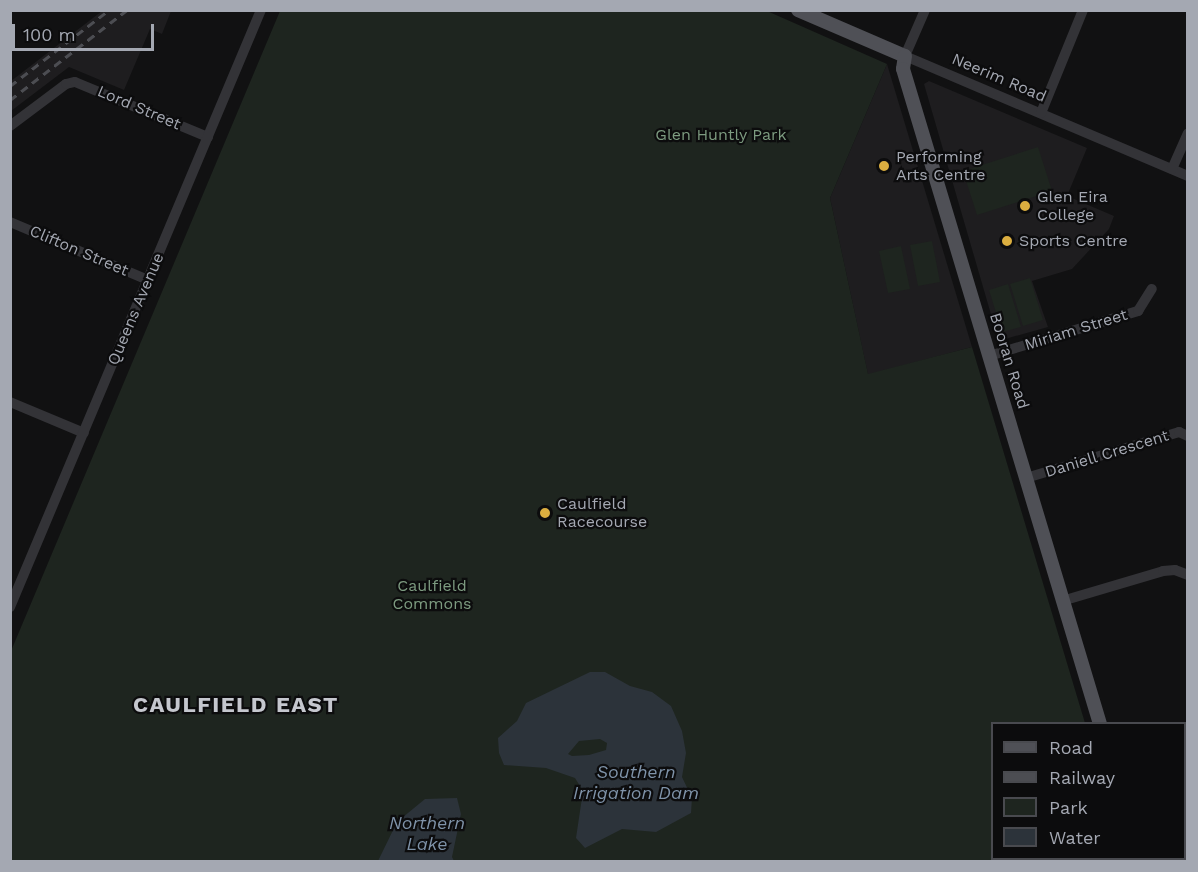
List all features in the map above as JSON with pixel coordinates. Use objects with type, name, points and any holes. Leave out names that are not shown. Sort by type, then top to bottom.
[{"type":"main road","name":"Neerim Road","points":[[798,10],[905,56]]},
{"type":"main road","name":"Booran Road","points":[[905,56],[903,69],[1100,722]]},
{"type":"street","name":"Queens Avenue","points":[[10,607],[15,583],[84,432],[261,10]]},
{"type":"street","name":"Booran Road","points":[[905,56],[925,10]]},
{"type":"street","points":[[1041,113],[1083,10]]},
{"type":"street","name":"Neerim Road","points":[[905,56],[1188,176]]},
{"type":"street","name":"Lord Street","points":[[10,126],[71,82],[81,84],[208,137]]},
{"type":"street","points":[[1172,169],[1188,133]]},
{"type":"street","name":"Clifton Street","points":[[10,222],[148,280]]},
{"type":"street","name":"Miriam Street","points":[[990,356],[1138,311],[1152,289]]},
{"type":"street","points":[[10,402],[84,432]]},
{"type":"street","name":"Daniell Crescent","points":[[1026,478],[1179,432],[1188,436]]},
{"type":"street","points":[[1062,601],[1163,571],[1175,570],[1188,575]]},
{"type":"street","points":[[1138,860],[1161,860]]},
{"type":"shaded area","points":[[102,11],[171,11],[162,34],[150,29],[124,90],[69,67],[11,111],[11,81]]},
{"type":"shaded area","points":[[887,64],[972,347],[868,375],[830,198]]},
{"type":"shaded area","name":"Glen Eira College","points":[[929,81],[1087,148],[1067,196],[1114,216],[1109,229],[1072,269],[1032,281],[1048,327],[1005,339],[997,335],[924,84]]},
{"type":"green space","name":"Caulfield Racecourse","points":[[280,11],[767,11],[887,64],[830,198],[868,374],[972,347],[1085,722],[991,722],[991,860],[1122,861],[11,862],[11,651]]},
{"type":"green space","points":[[1038,147],[1052,191],[977,215],[963,171]]},
{"type":"green space","points":[[932,241],[940,282],[918,286],[910,245]]},
{"type":"green space","points":[[901,246],[910,289],[888,293],[879,251]]},
{"type":"green space","points":[[1030,278],[1043,320],[1023,326],[1010,284]]},
{"type":"green space","points":[[1008,284],[1021,327],[1002,332],[989,290]]},
{"type":"water","name":"Southern Irrigation Dam","points":[[590,672],[605,672],[630,686],[652,692],[671,706],[682,731],[686,753],[682,777],[692,798],[691,813],[656,832],[622,829],[585,848],[576,838],[583,791],[575,778],[546,768],[504,765],[499,753],[498,738],[517,721],[526,703]],"holes":[[[600,739],[607,743],[606,750],[589,755],[572,756],[568,754],[579,741]]]},
{"type":"water","name":"Northern Lake","points":[[457,798],[461,814],[452,857],[454,861],[378,861],[397,822],[425,799]]},
{"type":"railway","points":[[10,86],[109,10]]},
{"type":"railway","points":[[10,100],[127,10]]},
{"type":"place","name":"Performing Arts Centre","points":[[884,166]]},
{"type":"place","name":"Glen Eira College","points":[[1025,206]]},
{"type":"place","name":"Sports Centre","points":[[1007,241]]},
{"type":"place","name":"Caulfield Racecourse","points":[[545,513]]},
{"type":"district","name":"CAULFIELD EAST","points":[[236,705]]},
{"type":"park label","name":"Glen Huntly Park","points":[[721,135]]},
{"type":"park label","name":"Caulfield Commons","points":[[432,595]]}]
